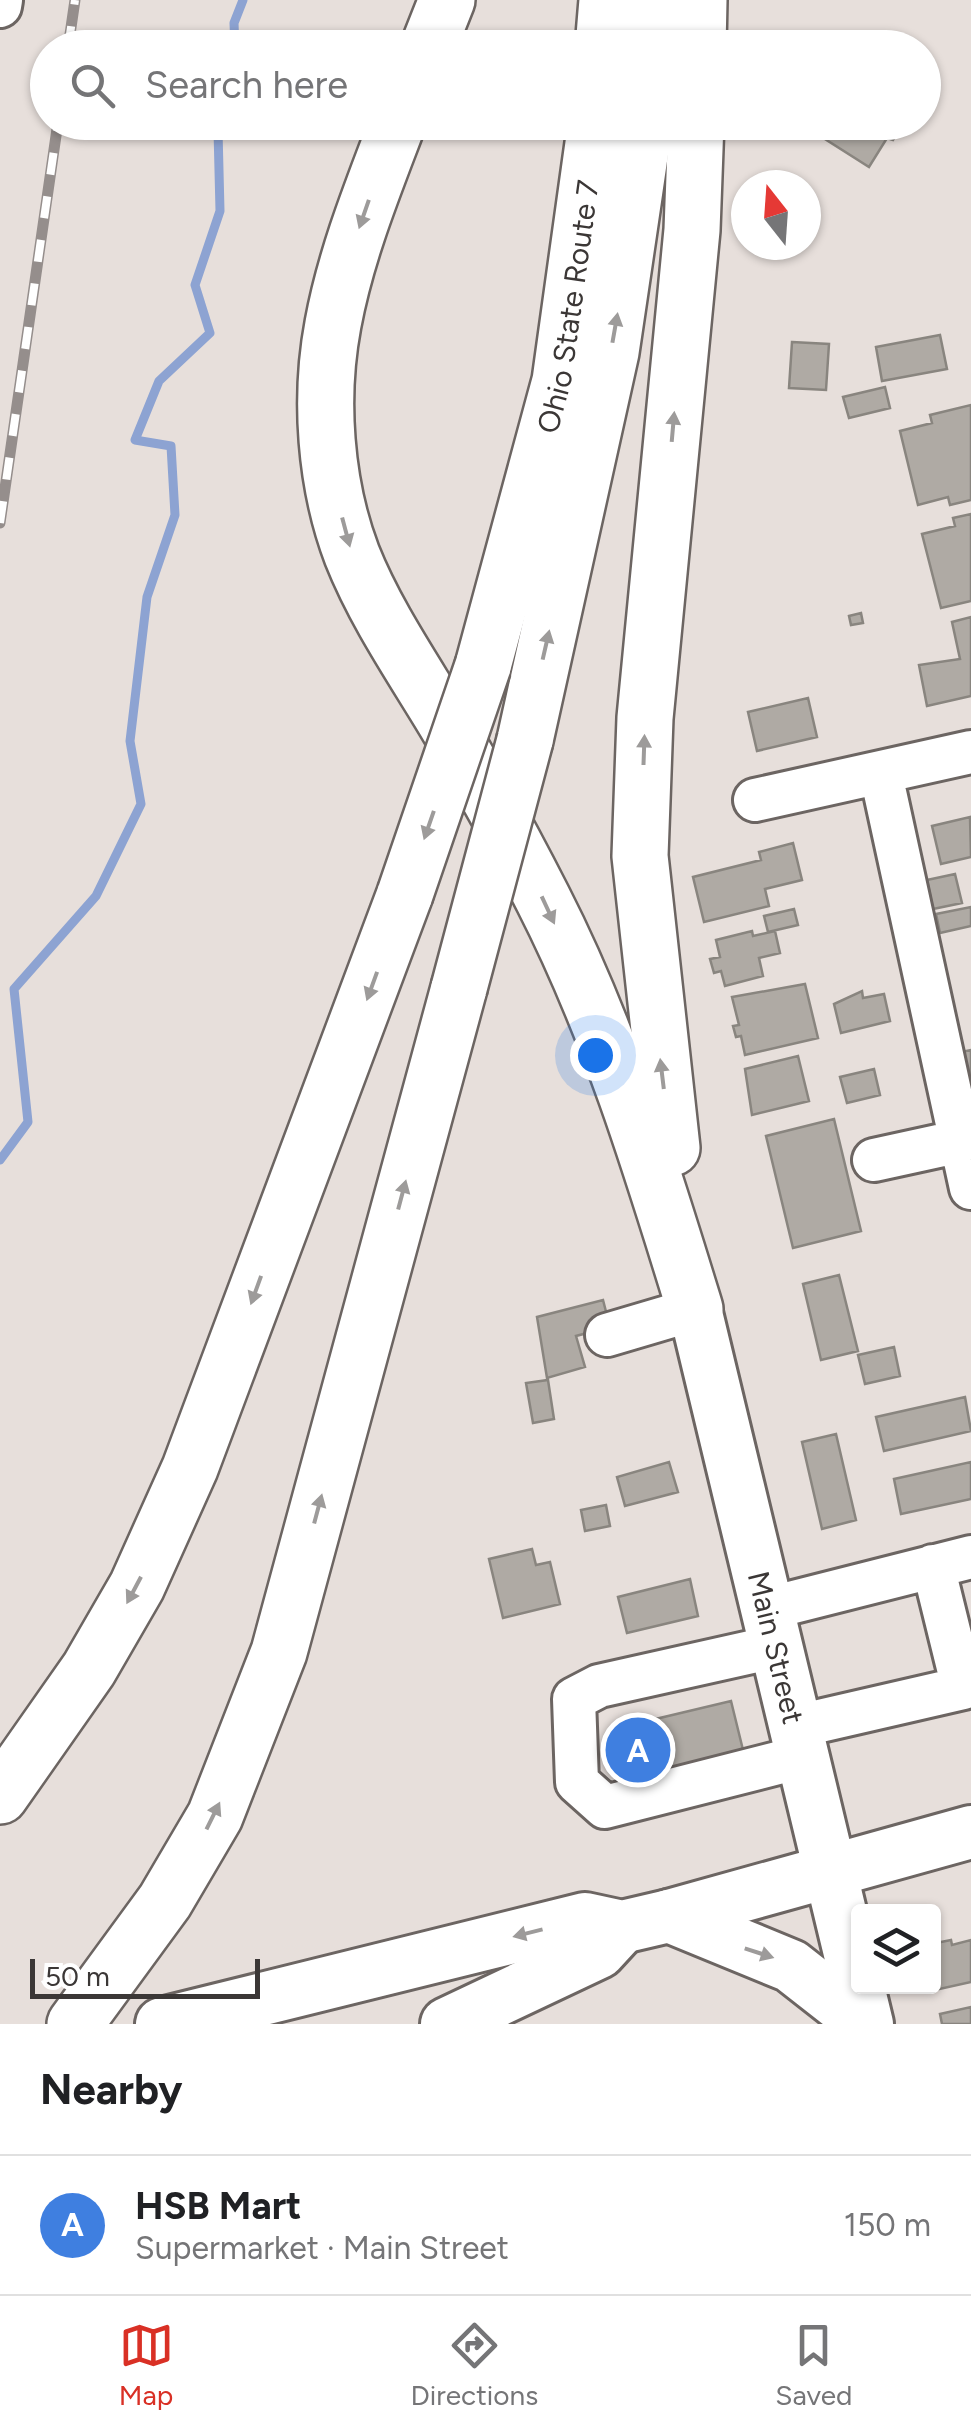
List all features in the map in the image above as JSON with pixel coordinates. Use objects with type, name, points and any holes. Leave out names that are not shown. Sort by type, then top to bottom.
[{"type":"highway","points":[[435,30],[447,0]]},
{"type":"highway","points":[[604,30],[607,0]]},
{"type":"highway","points":[[653,30],[654,0]]},
{"type":"highway","points":[[698,30],[699,0]]},
{"type":"highway","points":[[391,140],[363,215],[332,324],[326,410],[334,486],[352,555],[394,638],[474,770],[536,885],[594,1009],[628,1092],[695,1309]]},
{"type":"highway","name":"Ohio State Route 7","points":[[0,1796],[89,1668],[137,1586],[190,1468],[405,894],[482,666],[533,487],[572,310],[594,140]]},
{"type":"highway","points":[[75,2024],[165,1901],[214,1816],[279,1652],[524,740],[611,352],[642,140]]},
{"type":"highway","points":[[695,140],[692,230],[645,718],[640,856],[661,1068],[695,1309]]},
{"type":"main road","name":"Main Street","points":[[695,1309],[832,1868],[866,2024]]},
{"type":"main road","points":[[448,2024],[598,1952],[646,1922],[971,1832]]},
{"type":"main road","points":[[162,2024],[585,1918],[646,1922],[792,1966],[866,2024]]},
{"type":"street","points":[[756,800],[971,752]]},
{"type":"street","points":[[881,774],[971,1188]]},
{"type":"street","points":[[874,1160],[961,1141]]},
{"type":"street","points":[[608,1334],[695,1309]]},
{"type":"street","points":[[952,1562],[963,1688],[605,1807],[578,1782],[574,1698],[774,1627],[952,1562]]},
{"type":"building","points":[[827,140],[886,140],[869,167]]},
{"type":"building","points":[[940,335],[947,369],[882,381],[876,347]]},
{"type":"building","points":[[792,342],[829,344],[826,390],[789,388]]},
{"type":"building","points":[[885,387],[890,408],[849,418],[843,397]]},
{"type":"building","points":[[971,405],[971,500],[950,505],[948,497],[918,505],[900,431],[932,423],[930,415]]},
{"type":"building","points":[[971,514],[971,601],[941,608],[922,534],[955,526],[953,518]]},
{"type":"building","points":[[861,613],[863,623],[851,625],[849,616]]},
{"type":"building","points":[[971,617],[971,696],[927,706],[919,665],[960,659],[952,622]]},
{"type":"building","points":[[808,698],[817,737],[757,751],[748,712]]},
{"type":"building","points":[[970,817],[971,857],[941,864],[932,826]]},
{"type":"building","points":[[793,843],[802,880],[765,889],[769,906],[704,922],[693,877],[761,860],[759,852]]},
{"type":"building","points":[[955,874],[962,903],[933,909],[927,880]]},
{"type":"building","points":[[971,907],[971,926],[940,933],[936,914]]},
{"type":"building","points":[[794,909],[798,925],[768,932],[764,916]]},
{"type":"building","points":[[752,931],[753,936],[775,931],[780,953],[759,958],[763,976],[725,986],[721,971],[714,973],[710,959],[720,957],[716,940]]},
{"type":"building","points":[[805,984],[818,1038],[745,1055],[741,1036],[736,1037],[733,1026],[739,1025],[732,997]]},
{"type":"building","points":[[862,991],[863,998],[884,994],[890,1021],[841,1033],[834,1004]]},
{"type":"building","points":[[971,1050],[971,1089],[952,1054]]},
{"type":"building","points":[[798,1056],[809,1101],[752,1115],[745,1069]]},
{"type":"building","points":[[874,1069],[880,1095],[847,1103],[840,1077]]},
{"type":"building","points":[[834,1119],[861,1231],[793,1248],[766,1136]]},
{"type":"building","points":[[839,1275],[858,1351],[821,1360],[803,1284]]},
{"type":"building","points":[[603,1300],[610,1327],[576,1336],[585,1367],[547,1378],[537,1317]]},
{"type":"building","points":[[894,1347],[900,1376],[865,1384],[858,1355]]},
{"type":"building","points":[[548,1380],[554,1419],[533,1423],[526,1383]]},
{"type":"building","points":[[965,1397],[971,1431],[884,1451],[876,1417]]},
{"type":"building","points":[[836,1434],[856,1520],[822,1529],[802,1442]]},
{"type":"building","points":[[669,1462],[678,1492],[625,1506],[617,1477]]},
{"type":"building","points":[[971,1462],[971,1499],[901,1514],[894,1479]]},
{"type":"building","points":[[606,1505],[610,1526],[585,1531],[581,1510]]},
{"type":"building","points":[[532,1549],[536,1565],[550,1562],[560,1604],[503,1618],[489,1559]]},
{"type":"building","points":[[690,1579],[698,1616],[627,1633],[618,1597]]},
{"type":"building","points":[[731,1701],[744,1754],[657,1775],[643,1722]]},
{"type":"building","points":[[643,1722],[660,1789],[622,1798],[617,1776],[632,1772],[621,1728]]},
{"type":"building","points":[[951,1940],[952,1945],[971,1940],[971,1982],[941,1989],[941,1942]]},
{"type":"building","points":[[971,2007],[971,2024],[942,2024],[940,2014]]},
{"type":"waterway","points":[[234,30],[243,0]]},
{"type":"waterway","points":[[0,1160],[28,1122],[14,989],[96,896],[141,804],[130,741],[147,597],[175,515],[171,446],[135,440],[159,381],[210,333],[195,285],[220,211],[218,140]]},
{"type":"railway","points":[[71,30],[75,0]]},
{"type":"railway","points":[[0,523],[55,140]]},
{"type":"place","name":"HSB Mart","points":[[638,1750]]}]
